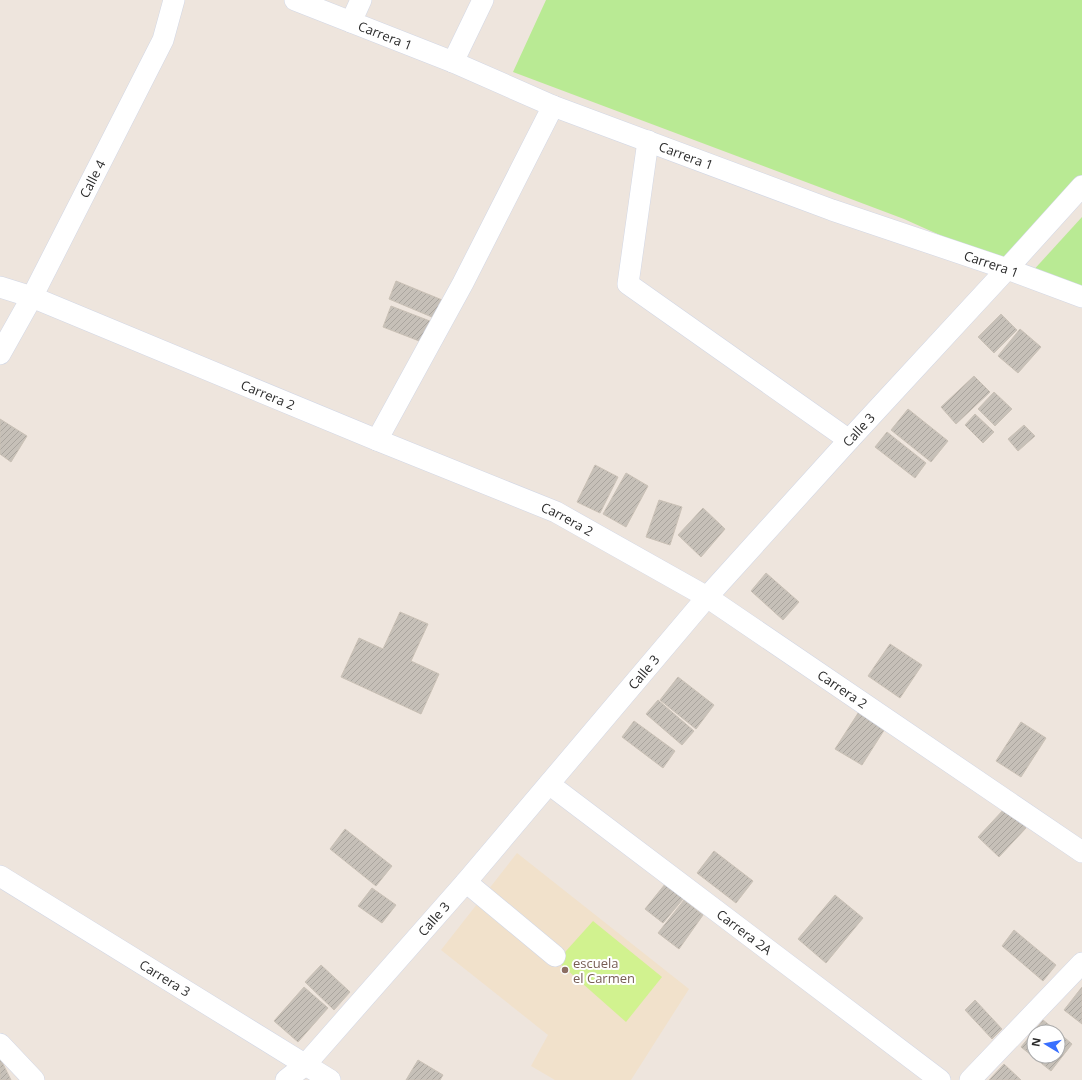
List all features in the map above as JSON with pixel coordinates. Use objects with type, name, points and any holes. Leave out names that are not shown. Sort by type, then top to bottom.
[{"type":"street","name":"Calle 4","points":[[0,354],[32,297],[163,40],[174,0]]},
{"type":"street","name":"Carrera 1","points":[[295,0],[453,62],[553,106],[832,210],[1008,269],[1082,297]]},
{"type":"street","points":[[351,22],[361,0]]},
{"type":"street","points":[[453,62],[483,0]]},
{"type":"street","points":[[377,440],[463,283],[553,106]]},
{"type":"street","points":[[648,141],[628,284],[849,440]]},
{"type":"street","name":"Calle 3","points":[[286,1080],[305,1065],[466,882],[707,597],[849,440],[1008,269],[1082,186]]},
{"type":"street","name":"Carrera 2","points":[[0,287],[32,297],[377,440],[556,512],[707,597],[1082,852]]},
{"type":"street","name":"Carrera 2A","points":[[549,784],[940,1080]]},
{"type":"street","name":"Carrera 3","points":[[0,876],[330,1080]]},
{"type":"street","points":[[466,882],[555,956]]},
{"type":"street","points":[[970,1080],[1082,963]]},
{"type":"street","points":[[0,1044],[34,1080]]},
{"type":"shaded area","name":"escuela el Carmen","points":[[517,853],[689,989],[631,1080],[555,1080],[531,1066],[548,1035],[441,950]]},
{"type":"green space","points":[[546,0],[1082,0],[1082,186],[1009,266],[904,219],[513,72]]},
{"type":"green space","points":[[1082,217],[1082,295],[1030,274]]},
{"type":"green space","points":[[593,921],[662,977],[626,1022],[557,961]]},
{"type":"building","points":[[396,281],[447,302],[439,320],[389,299]]},
{"type":"building","points":[[391,306],[435,323],[427,344],[383,327]]},
{"type":"building","points":[[1001,314],[1017,330],[994,353],[978,337]]},
{"type":"building","points":[[1020,329],[1041,347],[1018,373],[998,356]]},
{"type":"building","points":[[974,376],[990,392],[956,424],[941,407]]},
{"type":"building","points":[[994,392],[1012,409],[995,426],[978,409]]},
{"type":"building","points":[[908,409],[948,441],[931,462],[891,430]]},
{"type":"building","points":[[975,414],[994,432],[983,443],[965,425]]},
{"type":"building","points":[[0,419],[27,436],[11,462],[0,454]]},
{"type":"building","points":[[1024,425],[1035,436],[1018,451],[1008,439]]},
{"type":"building","points":[[887,432],[926,463],[915,478],[875,447]]},
{"type":"building","points":[[595,465],[618,477],[600,513],[577,502]]},
{"type":"building","points":[[626,473],[648,486],[626,527],[603,514]]},
{"type":"building","points":[[659,500],[682,507],[670,545],[646,537]]},
{"type":"building","points":[[703,508],[725,529],[701,557],[678,535]]},
{"type":"building","points":[[766,573],[799,602],[783,620],[751,591]]},
{"type":"building","points":[[400,612],[428,624],[411,661],[439,674],[421,714],[341,677],[359,638],[383,649]]},
{"type":"building","points":[[890,644],[922,665],[900,698],[868,676]]},
{"type":"building","points":[[678,677],[714,705],[696,729],[660,700]]},
{"type":"building","points":[[658,700],[694,731],[682,745],[646,714]]},
{"type":"building","points":[[862,707],[888,724],[862,765],[835,749]]},
{"type":"building","points":[[634,721],[675,751],[663,768],[622,737]]},
{"type":"building","points":[[1021,722],[1046,738],[1021,777],[996,761]]},
{"type":"building","points":[[1005,808],[1026,828],[999,857],[978,837]]},
{"type":"building","points":[[345,829],[392,866],[376,886],[330,849]]},
{"type":"building","points":[[714,851],[753,881],[736,903],[697,873]]},
{"type":"building","points":[[670,878],[688,893],[663,923],[645,909]]},
{"type":"building","points":[[372,888],[396,905],[382,923],[358,906]]},
{"type":"building","points":[[835,895],[863,918],[826,963],[798,939]]},
{"type":"building","points":[[684,900],[703,915],[679,949],[658,933]]},
{"type":"building","points":[[1014,930],[1056,965],[1043,981],[1002,946]]},
{"type":"building","points":[[321,965],[350,992],[334,1010],[305,982]]},
{"type":"building","points":[[304,987],[328,1008],[298,1042],[274,1021]]},
{"type":"building","points":[[1082,987],[1082,1024],[1064,1010]]},
{"type":"building","points":[[975,1000],[1002,1029],[992,1039],[965,1010]]},
{"type":"building","points":[[1043,1020],[1048,1024],[1040,1024]]},
{"type":"building","points":[[1066,1039],[1072,1044],[1066,1052]]},
{"type":"building","points":[[1026,1041],[1026,1051],[1021,1047]]},
{"type":"building","points":[[0,1058],[11,1080],[0,1080]]},
{"type":"building","points":[[418,1060],[443,1075],[440,1080],[406,1080]]},
{"type":"building","points":[[1004,1064],[1021,1080],[989,1080]]},
{"type":"building","points":[[1042,1064],[1056,1064],[1051,1071]]},
{"type":"place","name":"escuela el Carmen","points":[[565,970]]}]
